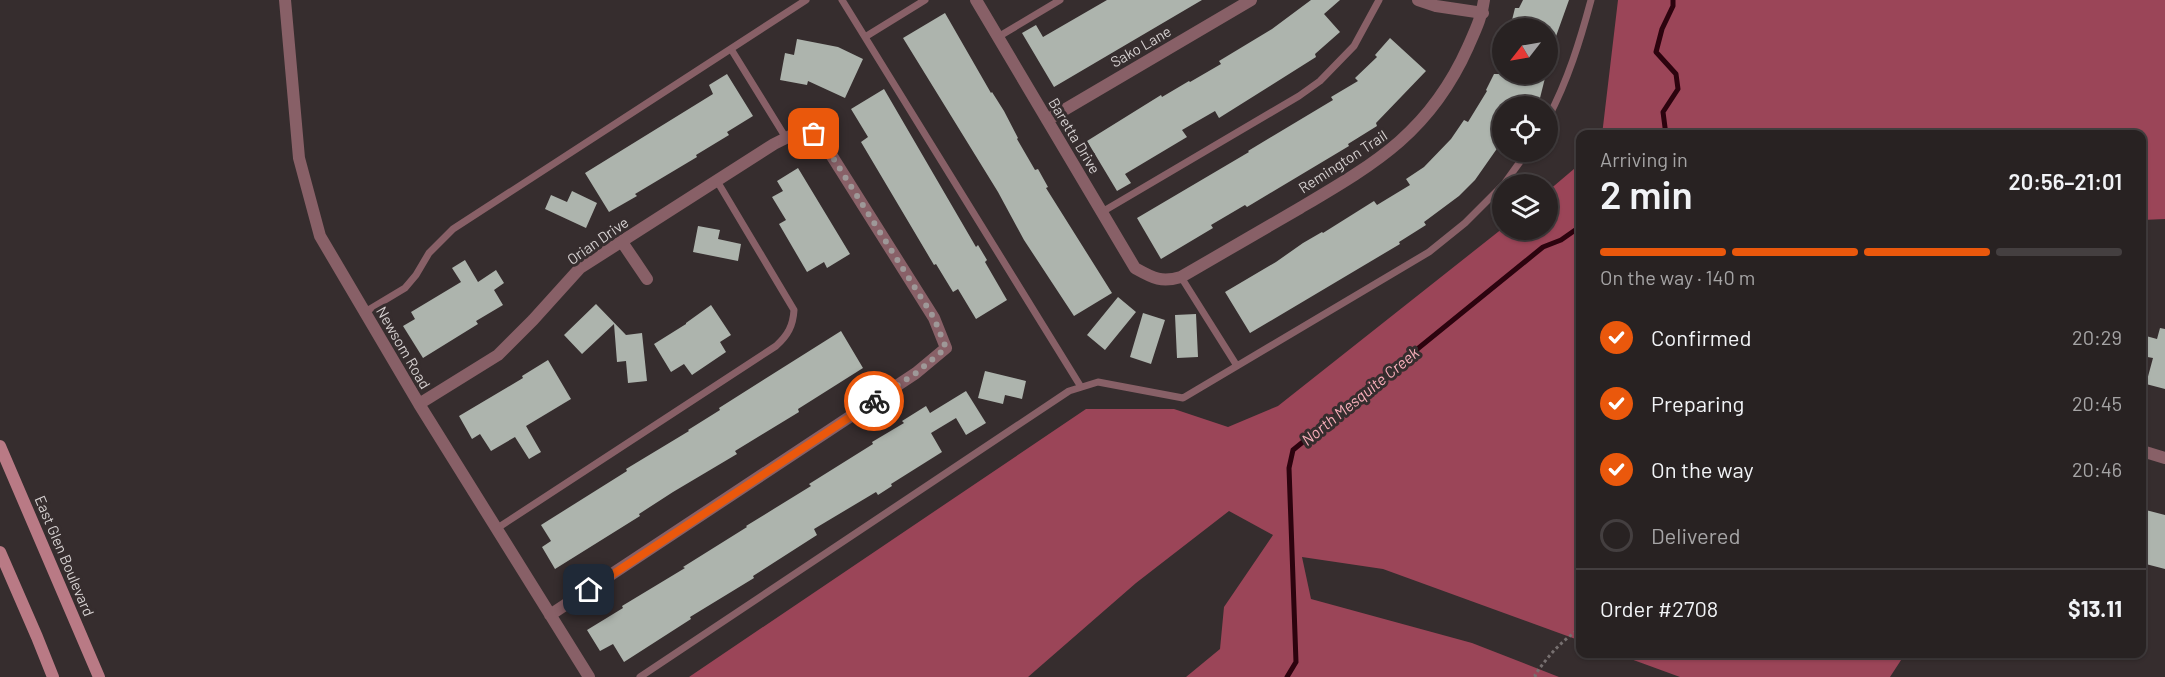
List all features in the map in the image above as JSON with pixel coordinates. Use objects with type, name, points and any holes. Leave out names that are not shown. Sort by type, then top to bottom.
[{"type":"main road","name":"East Glen Boulevard","points":[[0,446],[99,677]]},
{"type":"main road","points":[[0,552],[38,637],[53,677]]},
{"type":"street","name":"Newsom Road","points":[[285,0],[299,158],[320,236],[419,404],[588,677]]},
{"type":"street","name":"Baretta Drive","points":[[976,0],[1135,268],[1154,278]]},
{"type":"street","name":"Sako Lane","points":[[1047,120],[1251,0]]},
{"type":"street","points":[[1418,0],[1436,6],[1483,13]]},
{"type":"street","name":"Remington Trail","points":[[1154,278],[1169,281],[1181,277],[1368,167],[1401,142],[1430,110],[1457,71],[1483,13],[1484,0]]},
{"type":"street","name":"Orian Drive","points":[[419,404],[498,356],[580,268],[794,134],[814,134],[830,153],[934,318],[946,348],[916,373],[550,615]]},
{"type":"street","points":[[622,242],[647,279]]},
{"type":"street","points":[[2146,452],[2165,458]]},
{"type":"lane","points":[[365,312],[405,288],[429,253],[453,229],[806,0]]},
{"type":"lane","points":[[842,0],[1081,387]]},
{"type":"lane","points":[[865,37],[925,0]]},
{"type":"lane","points":[[998,37],[1060,0]]},
{"type":"lane","points":[[1102,212],[1299,96],[1320,81],[1354,46],[1379,0]]},
{"type":"lane","points":[[1558,99],[1580,44],[1591,0]]},
{"type":"lane","points":[[731,49],[786,138]]},
{"type":"lane","points":[[496,529],[776,346],[786,337],[794,320],[794,310],[717,181]]},
{"type":"lane","points":[[640,677],[1069,391],[1098,382],[1183,398],[1429,252],[1492,196]]},
{"type":"lane","points":[[1181,277],[1237,366]]},
{"type":"path","points":[[1536,677],[1542,663],[1554,653],[1560,644],[1576,632]]},
{"type":"shaded area","points":[[1618,0],[2165,0],[2165,219],[2146,220],[2146,130],[1603,130]]},
{"type":"shaded area","points":[[1576,167],[1576,639],[1383,569],[1302,557],[1311,599],[1472,643],[1559,677],[1186,677],[1220,649],[1224,607],[1273,535],[1229,511],[1136,583],[1028,677],[689,677],[1086,409],[1174,409],[1228,427],[1278,406],[1492,237],[1492,240],[1558,240],[1558,183]]},
{"type":"shaded area","points":[[1628,658],[1902,658],[1890,677],[1680,677]]},
{"type":"building","points":[[1107,0],[1202,0],[1054,87],[1022,33],[1036,25],[1043,37]]},
{"type":"building","points":[[1311,0],[1340,0],[1324,14],[1340,32],[1315,54],[1316,57],[1219,118],[1215,111],[1182,130],[1187,137],[1125,174],[1131,183],[1117,191],[1087,141],[1161,95],[1162,97],[1221,64],[1219,61],[1272,29]]},
{"type":"building","points":[[1523,0],[1569,0],[1558,31],[1558,18],[1512,18],[1515,8],[1519,8]]},
{"type":"building","points":[[945,13],[991,93],[1004,111],[1035,170],[1038,169],[1048,187],[1046,188],[1112,293],[1074,316],[1024,240],[998,192],[903,38]]},
{"type":"building","points":[[1390,38],[1426,71],[1376,123],[1377,126],[1348,144],[1349,146],[1247,207],[1245,205],[1211,225],[1213,228],[1161,259],[1137,218],[1333,100],[1331,97],[1358,81],[1355,78],[1377,57],[1375,55]]},
{"type":"building","points":[[797,39],[838,47],[863,59],[845,98],[808,81],[807,85],[780,80],[785,53],[794,55]]},
{"type":"building","points":[[727,74],[753,116],[727,132],[729,135],[696,155],[697,157],[609,212],[585,173],[713,94],[709,85]]},
{"type":"building","points":[[1492,78],[1492,84],[1544,84],[1540,96],[1492,96],[1492,156],[1475,180],[1459,196],[1424,222],[1426,225],[1399,242],[1400,244],[1250,333],[1225,292],[1374,201],[1377,205],[1410,185],[1406,179],[1424,167],[1451,139],[1464,120],[1468,122]]},
{"type":"building","points":[[884,89],[976,247],[978,245],[987,260],[985,262],[1007,300],[976,319],[958,289],[953,292],[936,264],[934,265],[861,142],[868,137],[851,109]]},
{"type":"building","points":[[798,168],[850,254],[827,268],[824,262],[807,272],[779,224],[786,220],[772,197],[783,191],[777,181]]},
{"type":"building","points":[[572,191],[597,203],[586,228],[545,209],[551,195],[567,202]]},
{"type":"building","points":[[698,226],[720,230],[718,239],[741,244],[738,261],[693,252]]},
{"type":"building","points":[[465,260],[478,282],[496,270],[504,283],[494,290],[503,305],[476,321],[478,324],[423,358],[403,326],[415,319],[411,312],[461,282],[452,268]]},
{"type":"building","points":[[1118,297],[1136,312],[1105,350],[1087,335]]},
{"type":"building","points":[[596,304],[626,335],[642,333],[647,381],[628,383],[626,361],[617,362],[614,324],[582,354],[564,335]]},
{"type":"building","points":[[711,305],[731,335],[720,342],[726,352],[692,375],[684,364],[671,372],[654,344]]},
{"type":"building","points":[[1143,313],[1165,320],[1151,364],[1130,357]]},
{"type":"building","points":[[1196,314],[1198,357],[1177,358],[1175,315]]},
{"type":"building","points":[[2160,328],[2165,329],[2165,389],[2146,384],[2153,358],[2146,357],[2146,336],[2157,339]]},
{"type":"building","points":[[841,331],[863,368],[798,409],[799,412],[735,451],[737,454],[673,492],[639,514],[640,516],[555,569],[542,547],[551,541],[541,525]]},
{"type":"building","points":[[548,360],[571,399],[526,426],[541,452],[529,459],[515,437],[491,451],[480,434],[472,439],[459,416],[523,378],[522,376]]},
{"type":"building","points":[[985,371],[1026,381],[1022,399],[1005,395],[1003,404],[978,398]]},
{"type":"building","points":[[966,391],[986,423],[966,435],[956,418],[931,433],[942,452],[891,484],[892,486],[878,495],[876,492],[814,529],[817,535],[624,662],[613,644],[600,651],[587,630],[811,486],[809,484],[904,423],[902,421],[926,406],[930,413]]},
{"type":"building","points":[[2146,510],[2165,515],[2165,569],[2146,564]]},
{"type":"waterway","name":"North Mesquite Creek","points":[[1665,130],[1663,112],[1678,89],[1676,74],[1656,52],[1662,29],[1673,6],[1673,0]]},
{"type":"waterway","name":"North Mesquite Creek","points":[[1287,677],[1296,662],[1289,468],[1293,450],[1543,247],[1561,240],[1576,230]]},
{"type":"way so far","points":[[814,134],[830,153],[934,318],[946,348],[916,373],[874,401]]},
{"type":"route","points":[[589,590],[874,401]]}]
